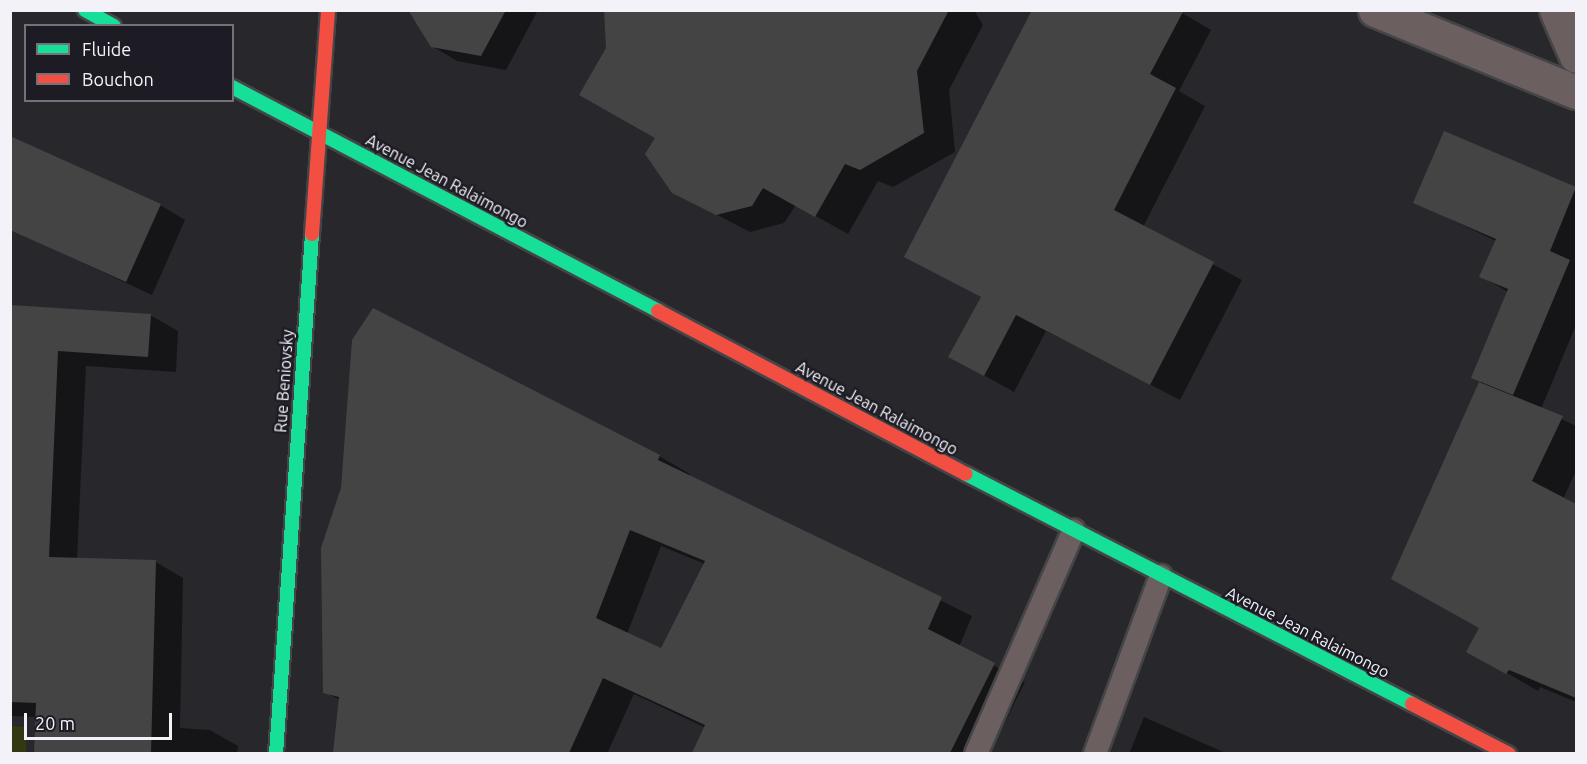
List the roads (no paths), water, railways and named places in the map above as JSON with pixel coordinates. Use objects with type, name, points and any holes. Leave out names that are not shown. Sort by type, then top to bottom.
[{"type":"main road","points":[[85,10],[110,24]]},
{"type":"main road","name":"Rue Beniovsky","points":[[276,753],[316,131],[328,10]]},
{"type":"main road","name":"Avenue Jean Ralaimongo","points":[[234,88],[1161,576],[1509,753]]},
{"type":"street","points":[[1375,10],[1576,92]]},
{"type":"street","points":[[1556,10],[1576,56]]},
{"type":"lane","points":[[976,753],[1074,530]]},
{"type":"lane","points":[[1095,753],[1161,576]]}]
